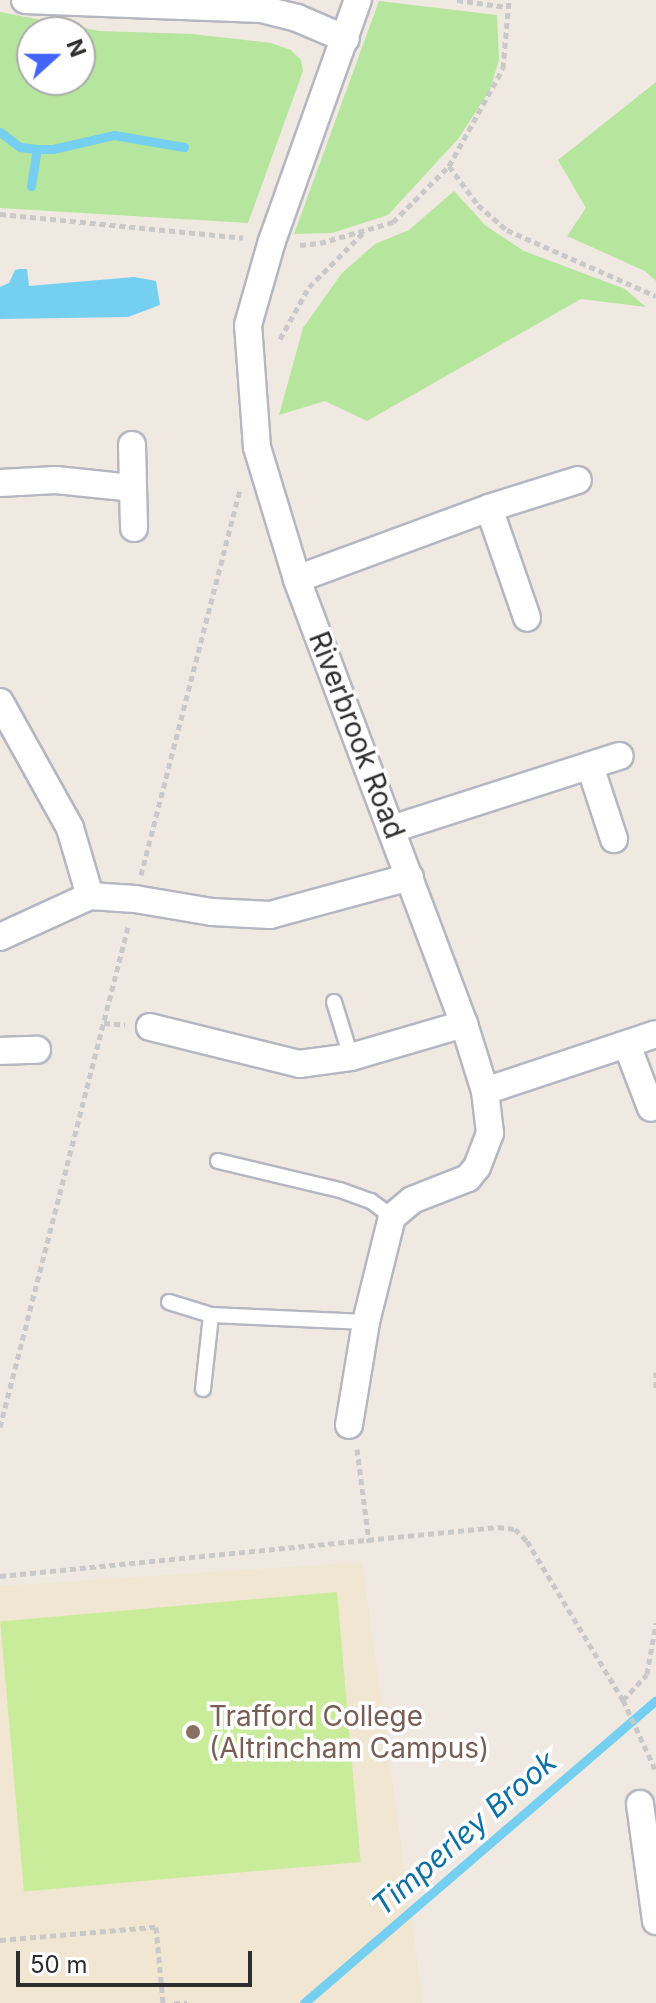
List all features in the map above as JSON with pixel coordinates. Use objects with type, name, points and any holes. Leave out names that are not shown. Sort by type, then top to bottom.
[{"type":"street","points":[[25,0],[261,9],[297,18],[346,39]]},
{"type":"street","name":"Riverbrook Road","points":[[358,0],[272,241],[248,325],[257,447],[297,579],[464,1024],[485,1091],[490,1133],[477,1167],[468,1178],[412,1200],[392,1217]]},
{"type":"street","points":[[132,445],[134,528]]},
{"type":"street","points":[[0,483],[56,480],[132,488]]},
{"type":"street","points":[[297,579],[489,508],[578,480]]},
{"type":"street","points":[[489,508],[527,618]]},
{"type":"street","points":[[0,702],[70,828],[90,896]]},
{"type":"street","points":[[392,829],[620,756]]},
{"type":"street","points":[[590,766],[614,839]]},
{"type":"street","points":[[0,937],[90,896],[135,899],[212,912],[270,915],[410,877]]},
{"type":"street","points":[[150,1027],[299,1064],[351,1057],[418,1040],[464,1024]]},
{"type":"street","points":[[485,1091],[656,1034]]},
{"type":"street","points":[[627,1045],[651,1108]]},
{"type":"street","points":[[0,1051],[37,1050]]},
{"type":"street","points":[[349,1425],[366,1322],[392,1217]]},
{"type":"street","points":[[640,1804],[656,1921]]},
{"type":"lane","points":[[334,1002],[351,1057]]},
{"type":"lane","points":[[218,1161],[340,1190],[371,1201],[392,1217]]},
{"type":"lane","points":[[169,1302],[211,1315],[366,1322]]},
{"type":"lane","points":[[203,1389],[211,1315]]},
{"type":"path","points":[[457,0],[508,7]]},
{"type":"path","points":[[449,166],[478,205],[507,230],[656,296]]},
{"type":"path","points":[[279,343],[309,287],[368,228]]},
{"type":"path","points":[[0,1427],[239,489],[267,481]]},
{"type":"path","points":[[656,1372],[656,1390]]},
{"type":"path","points":[[349,1425],[360,1457],[369,1542]]},
{"type":"path","points":[[0,1576],[498,1527],[515,1529],[527,1541],[623,1700],[656,1771]]},
{"type":"path","points":[[623,1700],[647,1674],[656,1623]]},
{"type":"path","points":[[0,1940],[156,1927],[163,2003]]},
{"type":"path","points":[[174,2003],[187,2003]]},
{"type":"shaded area","name":"Trafford College (Altrincham Campus)","points":[[362,1562],[423,2003],[0,2003],[0,1586]]},
{"type":"green space","points":[[379,1],[497,15],[499,60],[490,90],[458,139],[388,215],[332,233],[294,234]]},
{"type":"green space","points":[[0,12],[21,16],[16,16],[16,96],[96,96],[96,30],[192,34],[271,43],[291,50],[301,60],[303,71],[248,223],[0,208]]},
{"type":"green space","points":[[656,82],[656,281],[645,271],[567,236],[586,208],[558,160]]},
{"type":"green space","points":[[454,191],[486,226],[524,251],[625,289],[646,307],[581,299],[367,421],[325,401],[279,415],[303,328],[342,273],[375,244],[409,230]]},
{"type":"green space","points":[[337,1592],[361,1862],[24,1891],[0,1621]]},
{"type":"water","points":[[27,269],[29,286],[134,277],[156,281],[160,305],[128,317],[0,319],[0,287],[9,283],[15,270]]},
{"type":"waterway","points":[[0,132],[20,147],[37,149],[53,149],[114,135],[184,147]]},
{"type":"waterway","points":[[31,186],[37,149]]},
{"type":"waterway","name":"Timperley Brook","points":[[304,2003],[656,1700]]},
{"type":"place","name":"Trafford College (Altrincham Campus)","points":[[193,1732]]}]
